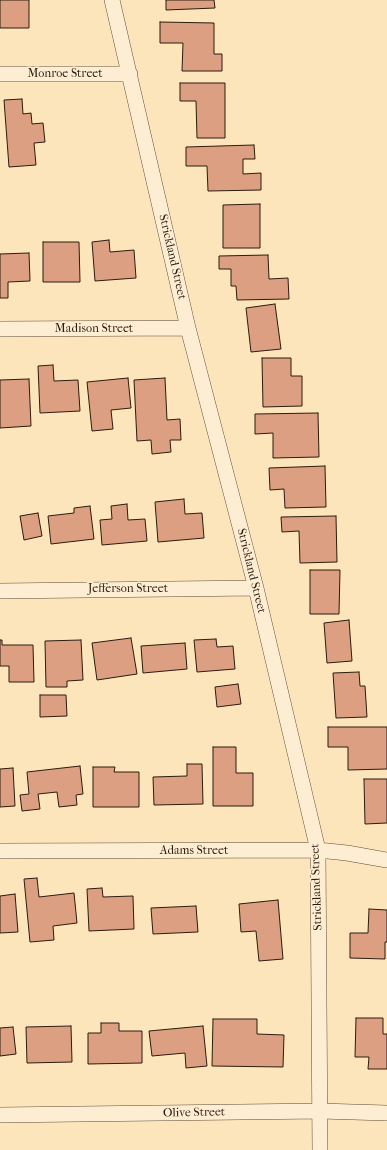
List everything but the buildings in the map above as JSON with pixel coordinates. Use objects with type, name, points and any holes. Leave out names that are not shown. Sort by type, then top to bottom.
[{"type":"street","name":"Strickland Street","points":[[112,0],[188,328],[256,588],[318,850],[320,1150]]},
{"type":"street","name":"Monroe Street","points":[[0,74],[130,74]]},
{"type":"street","name":"Madison Street","points":[[0,329],[188,328]]},
{"type":"street","name":"Jefferson Street","points":[[0,591],[256,588]]},
{"type":"street","name":"Adams Street","points":[[0,852],[318,850],[387,860]]},
{"type":"street","name":"Olive Street","points":[[0,1115],[320,1111],[387,1113]]}]
